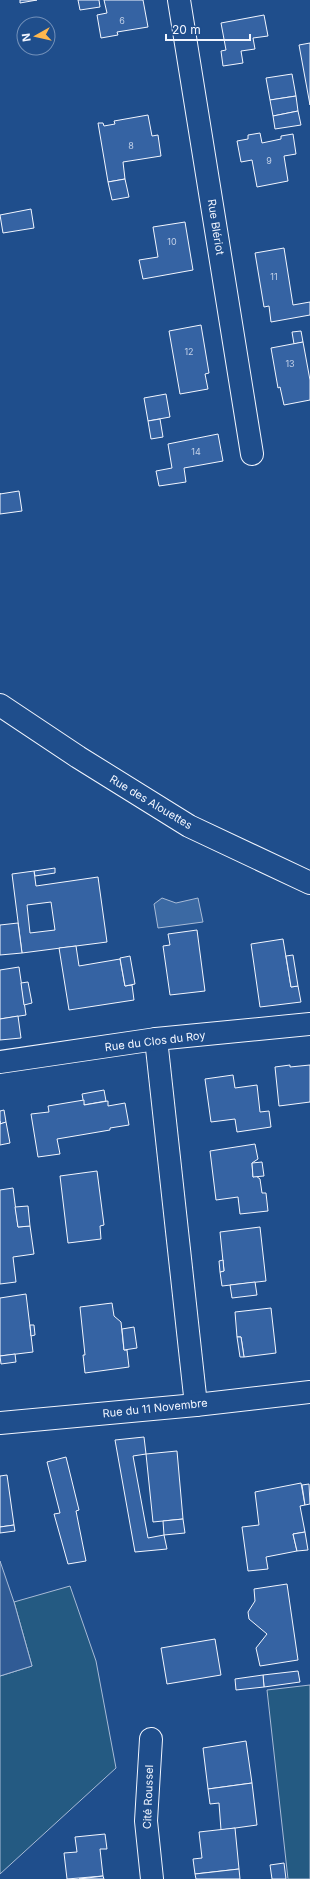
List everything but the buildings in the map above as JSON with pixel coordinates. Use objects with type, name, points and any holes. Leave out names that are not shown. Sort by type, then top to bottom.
[{"type":"street","name":"Rue Blériot","points":[[179,0],[252,454]]},
{"type":"street","name":"Rue des Alouettes","points":[[0,705],[78,757],[189,826],[310,883]]},
{"type":"street","name":"Rue du Clos du Roy","points":[[0,1062],[156,1039],[310,1024]]},
{"type":"street","points":[[156,1039],[196,1405]]},
{"type":"street","name":"Rue du 11 Novembre","points":[[0,1423],[196,1405],[310,1392]]},
{"type":"street","name":"Cité Roussel","points":[[151,1739],[146,1820],[152,1879]]},
{"type":"shaded area","points":[[162,898],[176,903],[198,898],[203,922],[158,928],[154,904]]},
{"type":"shaded area","points":[[0,1561],[14,1602],[32,1666],[0,1676]]},
{"type":"shaded area","points":[[70,1586],[96,1661],[116,1768],[0,1874],[0,1676],[32,1666],[14,1602]]},
{"type":"shaded area","points":[[310,1685],[310,1879],[288,1879],[267,1690]]}]
